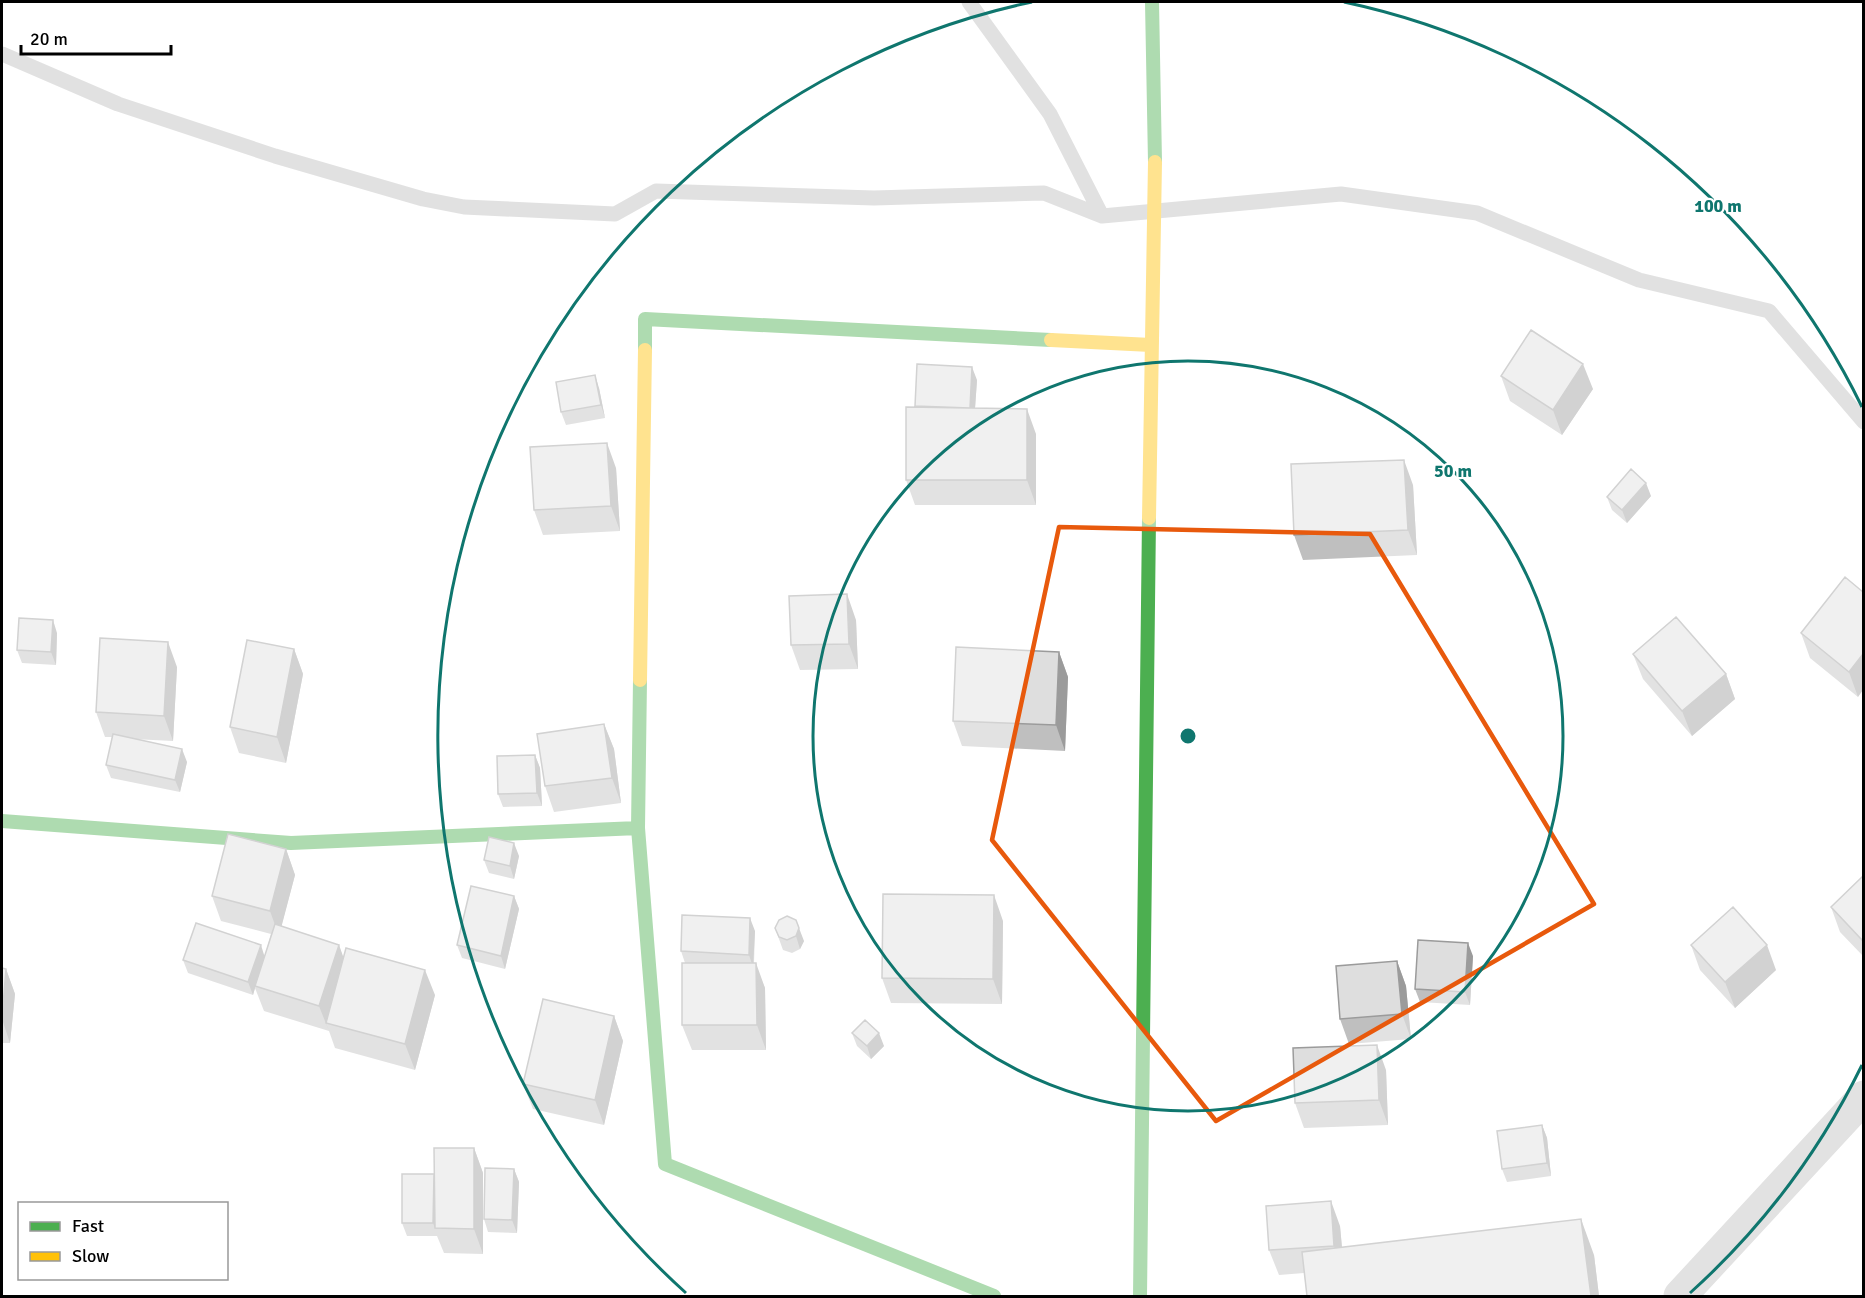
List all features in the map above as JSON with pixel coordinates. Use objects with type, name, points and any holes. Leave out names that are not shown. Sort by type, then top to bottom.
[{"type":"street","points":[[1140,1296],[1151,345],[1155,189],[1152,2]]},
{"type":"street","points":[[994,1296],[665,1164],[638,828],[645,319],[1151,345]]},
{"type":"street","points":[[2,820],[291,843],[638,828]]},
{"type":"street","points":[[1680,1296],[1863,1096]]},
{"type":"highlighted area","points":[[1059,527],[1370,534],[1594,904],[1216,1121],[992,840]]},
{"type":"building","points":[[1531,330],[1583,364],[1553,410],[1501,376]]},
{"type":"building","points":[[917,364],[972,367],[970,408],[915,406]]},
{"type":"building","points":[[595,375],[601,405],[561,412],[556,382]]},
{"type":"building","points":[[906,407],[1027,409],[1027,480],[906,480]]},
{"type":"building","points":[[607,443],[611,506],[534,510],[530,447]]},
{"type":"building","points":[[1404,460],[1408,530],[1294,535],[1291,464]]},
{"type":"building","points":[[1631,469],[1646,483],[1622,510],[1607,497]]},
{"type":"building","points":[[1845,577],[1863,592],[1863,654],[1849,672],[1801,633]]},
{"type":"building","points":[[847,594],[849,644],[791,645],[789,596]]},
{"type":"building","points":[[1676,617],[1726,674],[1682,711],[1633,654]]},
{"type":"building","points":[[19,618],[53,620],[51,652],[17,650]]},
{"type":"building","points":[[100,638],[168,642],[164,716],[96,712]]},
{"type":"building","points":[[247,640],[294,649],[277,737],[230,727]]},
{"type":"building","points":[[956,647],[1059,652],[1056,725],[953,721]]},
{"type":"building","points":[[604,724],[612,778],[545,786],[537,734]]},
{"type":"building","points":[[113,734],[182,749],[175,780],[106,765]]},
{"type":"building","points":[[535,755],[537,793],[498,794],[497,756]]},
{"type":"building","points":[[228,834],[286,849],[270,911],[212,896]]},
{"type":"building","points":[[489,837],[514,843],[510,866],[484,860]]},
{"type":"building","points":[[1863,876],[1863,941],[1831,907]]},
{"type":"building","points":[[471,886],[514,896],[501,956],[457,945]]},
{"type":"building","points":[[883,894],[994,895],[993,979],[882,978]]},
{"type":"building","points":[[1733,907],[1767,945],[1725,982],[1691,945]]},
{"type":"building","points":[[682,915],[750,918],[749,955],[681,951]]},
{"type":"building","points":[[787,916],[796,920],[799,928],[796,936],[787,940],[779,937],[775,928],[779,920]]},
{"type":"building","points":[[196,923],[261,945],[248,982],[183,960]]},
{"type":"building","points":[[275,924],[339,945],[319,1006],[255,986]]},
{"type":"building","points":[[1418,940],[1468,943],[1465,992],[1415,989]]},
{"type":"building","points":[[346,948],[425,970],[405,1044],[326,1023]]},
{"type":"building","points":[[1397,961],[1402,1014],[1340,1019],[1336,966]]},
{"type":"building","points":[[682,963],[756,963],[757,1025],[682,1025]]},
{"type":"building","points":[[2,968],[6,969],[2,1017]]},
{"type":"building","points":[[543,999],[614,1016],[595,1100],[523,1084]]},
{"type":"building","points":[[865,1020],[879,1033],[867,1046],[852,1033]]},
{"type":"building","points":[[1377,1045],[1379,1100],[1295,1103],[1293,1048]]},
{"type":"building","points":[[1542,1125],[1547,1163],[1502,1169],[1497,1131]]},
{"type":"building","points":[[434,1148],[474,1148],[474,1229],[435,1228]]},
{"type":"building","points":[[485,1168],[514,1169],[512,1220],[484,1219]]},
{"type":"building","points":[[402,1174],[434,1174],[433,1223],[402,1223]]},
{"type":"building","points":[[1331,1201],[1334,1246],[1269,1250],[1266,1206]]},
{"type":"building","points":[[1581,1219],[1591,1296],[1307,1296],[1302,1252]]},
{"type":"waterway","points":[[969,2],[1050,114],[1102,216]]},
{"type":"waterway","points":[[2,54],[118,104],[275,156],[423,199],[464,207],[615,214],[656,191],[874,198],[1044,193],[1102,216],[1341,194],[1477,213],[1639,280],[1769,311],[1864,422]]},
{"type":"traffic: fast","points":[[1152,2],[1155,162]]},
{"type":"traffic: fast","points":[[645,350],[645,319],[1051,340]]},
{"type":"traffic: fast","points":[[1140,1296],[1149,518]]},
{"type":"traffic: fast","points":[[640,680],[638,828],[665,1164],[994,1296]]},
{"type":"traffic: fast","points":[[2,821],[291,843],[638,828]]},
{"type":"traffic: slow","points":[[1149,518],[1155,162]]},
{"type":"traffic: slow","points":[[1051,340],[1151,345]]},
{"type":"traffic: slow","points":[[640,680],[645,350]]}]
